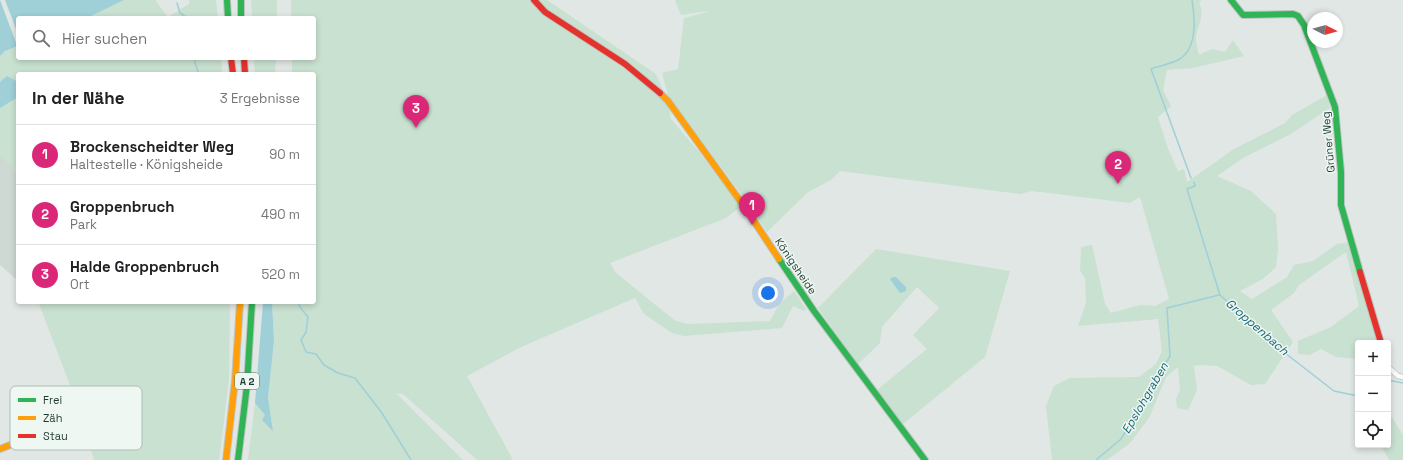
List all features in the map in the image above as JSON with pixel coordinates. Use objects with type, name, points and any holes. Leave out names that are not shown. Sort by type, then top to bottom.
[{"type":"main road","points":[[227,0],[228,16]]},
{"type":"main road","points":[[240,0],[241,16]]},
{"type":"main road","name":"Königsheide","points":[[534,0],[545,12],[639,74],[654,86],[668,101],[746,209],[818,318],[925,460]]},
{"type":"main road","name":"Grüner Weg","points":[[1231,0],[1243,16],[1293,14],[1298,16],[1304,25],[1335,107],[1341,172],[1341,205],[1380,340]]},
{"type":"main road","points":[[231,60],[232,72]]},
{"type":"main road","points":[[244,60],[245,72]]},
{"type":"main road","name":"A 2","points":[[226,460],[235,381],[240,304]]},
{"type":"main road","name":"A 2","points":[[238,460],[247,385],[252,304]]},
{"type":"main road","points":[[0,449],[10,445]]},
{"type":"street","points":[[1391,370],[1398,376],[1403,377]]},
{"type":"shaded area","points":[[0,154],[16,172],[16,279],[0,265]]},
{"type":"green space","points":[[124,0],[155,0],[167,16],[91,16]]},
{"type":"green space","points":[[189,0],[216,0],[218,16],[170,16],[189,4]]},
{"type":"green space","points":[[251,0],[277,0],[277,16],[252,16]]},
{"type":"green space","points":[[291,0],[547,0],[656,74],[668,101],[671,119],[700,153],[740,207],[726,218],[610,263],[615,272],[674,320],[687,324],[770,321],[779,304],[794,291],[806,309],[804,311],[793,306],[782,328],[684,336],[672,333],[644,314],[635,298],[521,347],[467,376],[513,460],[477,460],[403,394],[396,393],[463,460],[248,460],[255,403],[265,415],[273,430],[268,398],[274,341],[272,304],[316,304],[316,72],[292,72],[292,60],[316,60],[316,16],[291,16]]},
{"type":"green space","points":[[675,0],[1202,0],[1199,2],[1201,17],[1196,34],[1199,55],[1212,49],[1225,52],[1233,40],[1244,56],[1193,68],[1167,70],[1163,90],[1171,106],[1158,117],[1167,146],[1178,171],[1184,169],[1187,182],[1234,149],[1285,123],[1292,115],[1327,95],[1330,108],[1289,135],[1243,158],[1217,176],[1251,191],[1276,214],[1278,248],[1276,267],[1263,279],[1240,291],[1252,299],[1287,277],[1294,265],[1313,261],[1337,244],[1355,241],[1384,340],[1355,340],[1355,359],[1336,357],[1321,349],[1310,355],[1298,354],[1298,341],[1331,327],[1359,306],[1346,252],[1299,285],[1294,293],[1271,310],[1293,342],[1265,384],[1251,385],[1217,366],[1194,366],[1197,390],[1188,410],[1177,408],[1176,399],[1180,390],[1178,367],[1166,377],[1149,418],[1130,443],[1107,460],[1052,460],[1046,406],[1054,386],[1070,378],[1139,377],[1156,364],[1162,351],[1158,319],[1078,326],[1086,303],[1085,278],[1080,271],[1081,247],[1092,245],[1105,304],[1111,313],[1140,305],[1155,306],[1169,299],[1140,197],[1130,203],[1032,191],[1020,194],[840,171],[831,180],[808,192],[767,232],[747,202],[668,95],[662,73],[678,69],[684,18],[708,11],[681,15]]},
{"type":"green space","points":[[16,47],[16,60],[221,60],[222,72],[16,72],[16,172],[0,154],[0,56],[5,51]]},
{"type":"green space","points":[[254,60],[276,60],[275,72],[255,72]]},
{"type":"green space","points":[[876,249],[1010,271],[985,357],[903,424],[877,390],[927,349],[913,335],[939,308],[917,287],[882,327],[880,343],[858,364],[818,308]]},
{"type":"green space","points":[[39,304],[230,304],[229,380],[219,460],[94,460],[91,450],[142,450],[142,386],[70,386]]},
{"type":"green space","points":[[1392,417],[1403,435],[1403,460],[1389,460],[1383,448],[1391,448]]},
{"type":"water","points":[[0,0],[124,0],[91,16],[16,16],[16,47],[5,51],[0,56]]},
{"type":"water","points":[[7,76],[16,81],[16,98],[0,108],[0,82]]},
{"type":"water","points":[[896,277],[906,287],[906,291],[900,293],[890,279]]},
{"type":"water","points":[[263,304],[272,304],[274,341],[268,398],[273,431],[262,420],[265,415],[255,403]]},
{"type":"pier","points":[[0,0],[5,0],[16,29],[16,43]]},
{"type":"waterway","name":"Groppenbach","points":[[1191,178],[1151,69],[1178,60],[1189,49],[1194,33],[1192,0]]},
{"type":"waterway","points":[[177,3],[180,13],[185,16]]},
{"type":"waterway","points":[[195,60],[198,72]]},
{"type":"waterway","name":"Groppenbach","points":[[1194,182],[1195,186],[1187,189],[1220,295],[1285,353],[1334,391],[1355,395]]},
{"type":"waterway","name":"Epslohgraben","points":[[1096,460],[1121,439],[1170,356],[1167,308],[1219,295]]},
{"type":"waterway","points":[[299,304],[308,317],[306,332],[301,340],[306,352],[316,354],[324,365],[338,373],[355,378],[382,413],[411,460]]},
{"type":"waterway","name":"Groppenbach","points":[[1391,381],[1403,383]]},
{"type":"traffic: fast","points":[[227,0],[228,16]]},
{"type":"traffic: fast","points":[[241,0],[241,16]]},
{"type":"traffic: fast","points":[[1231,0],[1243,15],[1293,14],[1298,16],[1304,25],[1335,107],[1341,172],[1341,205],[1360,272]]},
{"type":"traffic: fast","points":[[779,259],[814,311],[925,460]]},
{"type":"traffic: fast","points":[[238,460],[247,385],[252,304]]},
{"type":"traffic: slow","points":[[660,93],[668,101],[746,209],[779,259]]},
{"type":"traffic: slow","points":[[226,460],[235,381],[240,304]]},
{"type":"traffic: slow","points":[[0,449],[10,445]]},
{"type":"traffic: jam","points":[[534,0],[545,12],[625,64],[660,93]]},
{"type":"traffic: jam","points":[[231,60],[233,72]]},
{"type":"traffic: jam","points":[[244,60],[245,72]]},
{"type":"traffic: jam","points":[[1360,272],[1380,340]]},
{"type":"place","name":"Halde Groppenbruch","points":[[416,128]]},
{"type":"place","name":"Groppenbruch","points":[[1118,184]]},
{"type":"place","name":"Brockenscheidter Weg","points":[[752,225]]}]
